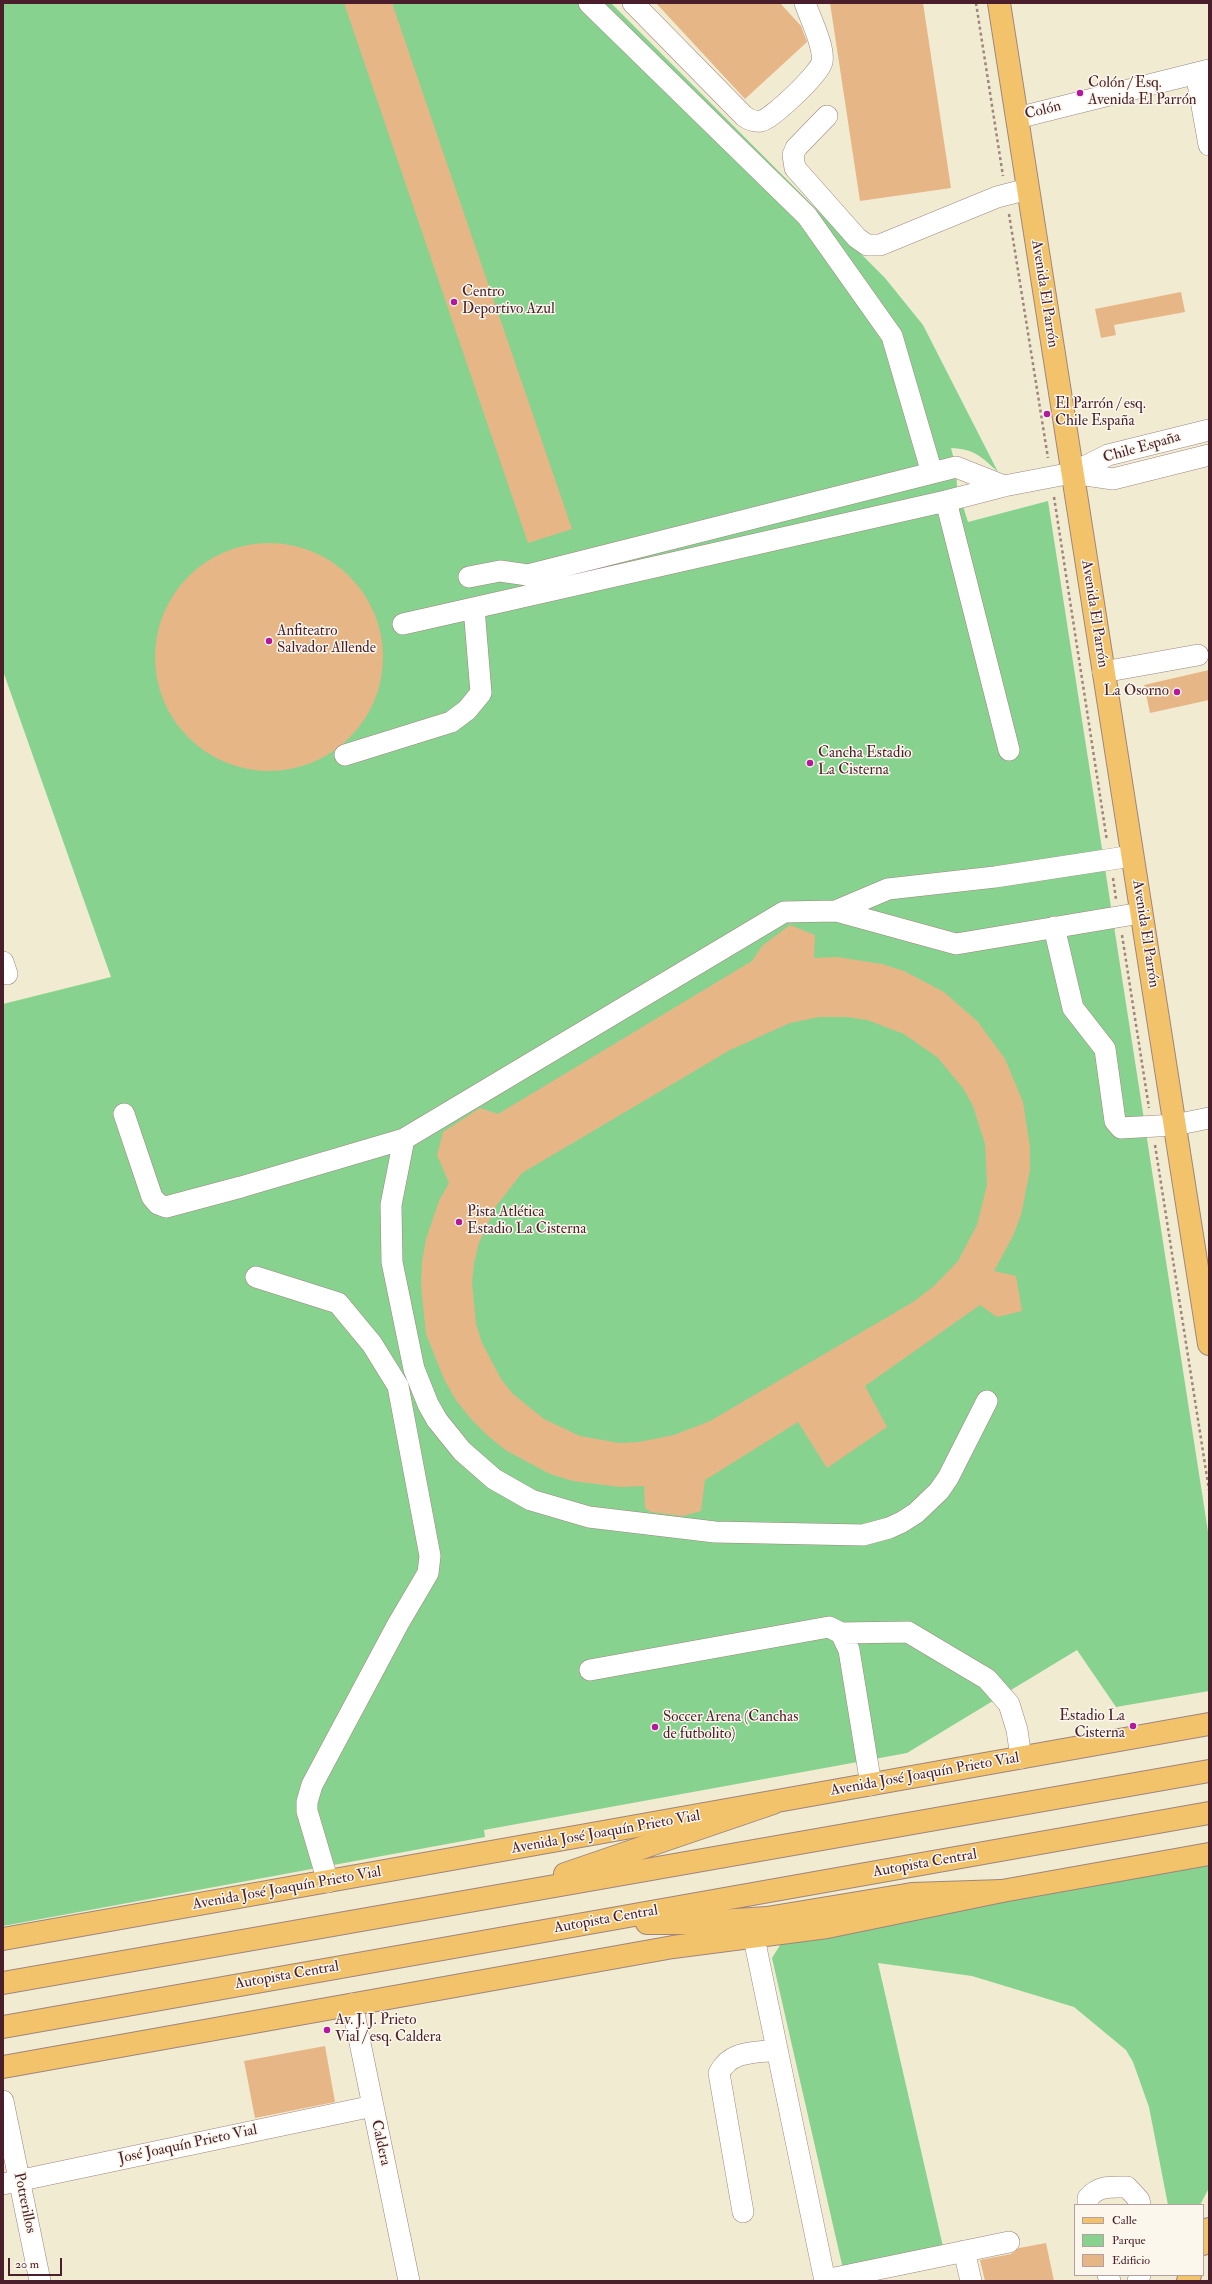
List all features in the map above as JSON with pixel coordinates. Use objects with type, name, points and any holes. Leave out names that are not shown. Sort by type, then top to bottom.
[{"type":"main road","name":"Avenida El Parrón","points":[[999,3],[1141,913],[1207,1318],[1209,1344]]},
{"type":"main road","name":"Avenida José Joaquín Prieto Vial","points":[[3,1939],[1209,1724]]},
{"type":"main road","points":[[3,1983],[1209,1771]]},
{"type":"main road","points":[[499,1896],[772,1803]]},
{"type":"main road","name":"Autopista Central","points":[[3,2026],[1209,1813]]},
{"type":"main road","points":[[3,2067],[673,1948],[827,1927],[1002,1891],[1209,1854]]},
{"type":"main road","points":[[590,1923],[690,1923],[760,1918],[912,1894],[1002,1891]]},
{"type":"main road","points":[[1204,2242],[1209,2229]]},
{"type":"street","points":[[590,3],[807,216],[892,336],[932,473]]},
{"type":"street","points":[[633,3],[744,116],[754,121],[766,119],[771,115],[817,72],[822,62],[821,48],[805,3]]},
{"type":"street","points":[[1202,72],[1209,145]]},
{"type":"street","name":"Colón","points":[[1017,118],[1202,72]]},
{"type":"street","points":[[827,116],[796,148],[793,154],[795,168],[857,238],[867,246],[880,245],[1006,194],[1028,189]]},
{"type":"street","name":"Chile España","points":[[1072,473],[1108,455],[1209,430]]},
{"type":"street","name":"Chile España","points":[[1072,473],[1114,479],[1209,455]]},
{"type":"street","points":[[469,577],[500,571],[528,575],[956,467],[1004,486]]},
{"type":"street","points":[[403,624],[946,501],[1004,486],[1072,473]]},
{"type":"street","points":[[946,501],[1009,750]]},
{"type":"street","points":[[345,755],[451,722],[467,710],[480,692],[474,608]]},
{"type":"street","points":[[1103,672],[1198,655]]},
{"type":"street","points":[[836,911],[888,889],[995,877],[1132,856]]},
{"type":"street","points":[[124,1114],[152,1197],[158,1204],[166,1207],[241,1188],[404,1139],[784,912],[836,911],[956,944],[1141,913]]},
{"type":"street","points":[[1054,927],[1072,1008],[1105,1049],[1115,1121],[1122,1128],[1175,1125],[1209,1118]]},
{"type":"street","points":[[404,1139],[391,1205],[392,1262],[414,1369],[434,1414],[462,1451],[494,1479],[531,1500],[589,1516],[715,1532],[863,1535],[889,1528],[902,1522],[928,1503],[948,1478],[987,1401]]},
{"type":"street","points":[[256,1277],[338,1303],[376,1350],[398,1386],[430,1556],[428,1573],[394,1631],[312,1784],[307,1802],[308,1811],[328,1882]]},
{"type":"street","points":[[590,1670],[829,1627],[841,1633],[908,1632],[987,1680],[1009,1704],[1017,1730],[1021,1758]]},
{"type":"street","points":[[841,1633],[849,1650],[871,1785]]},
{"type":"street","points":[[754,1938],[825,2280],[1009,2242]]},
{"type":"street","name":"Caldera","points":[[352,2004],[409,2281]]},
{"type":"street","points":[[743,2212],[719,2073],[725,2062],[733,2057],[777,2050]]},
{"type":"street","name":"Potrerillos","points":[[3,2101],[11,2182],[40,2281]]},
{"type":"street","name":"José Joaquín Prieto Vial","points":[[11,2182],[373,2106]]},
{"type":"street","points":[[1088,2204],[1088,2198],[1102,2187],[1127,2187],[1139,2200],[1140,2204]]},
{"type":"street","points":[[964,2251],[971,2281]]},
{"type":"path","points":[[976,3],[1209,1490]]},
{"type":"green space","points":[[3,3],[611,3],[885,278],[923,325],[998,472],[977,454],[966,450],[951,448],[956,467],[957,487],[968,522],[1048,501],[1209,1538],[1209,1691],[1116,1707],[1077,1650],[907,1753],[484,1830],[485,1837],[3,1926],[3,1004],[111,977],[3,671]]},
{"type":"green space","points":[[1209,1862],[1209,2188],[1201,2204],[1168,2204],[1149,2107],[1133,2062],[1126,2050],[1074,2007],[972,1976],[878,1963],[944,2251],[843,2269],[772,1958],[782,1942]]},
{"type":"building","points":[[344,3],[392,3],[572,529],[528,543]]},
{"type":"building","points":[[656,3],[780,3],[801,26],[807,42],[745,99]]},
{"type":"building","points":[[830,3],[923,3],[951,188],[860,201]]},
{"type":"building","points":[[1181,292],[1185,312],[1114,325],[1116,335],[1101,338],[1095,309]]},
{"type":"building","name":"Anfiteatro Salvador Allende","points":[[269,543],[291,545],[313,552],[332,562],[350,576],[364,594],[374,613],[381,635],[383,657],[381,679],[374,701],[364,720],[350,738],[332,752],[313,762],[291,769],[269,771],[247,769],[225,762],[206,752],[188,738],[174,720],[164,701],[157,679],[155,657],[157,635],[164,613],[174,594],[188,576],[206,562],[225,552],[247,545]]},
{"type":"building","name":"La Osorno","points":[[1209,670],[1209,700],[1150,713],[1144,685]]},
{"type":"building","name":"Pista Atlética Estadio La Cisterna","points":[[790,925],[815,935],[814,958],[837,957],[882,964],[904,971],[944,992],[978,1022],[1005,1059],[1023,1102],[1030,1147],[1030,1170],[1021,1215],[1013,1236],[994,1271],[1016,1276],[1022,1311],[997,1317],[980,1305],[865,1386],[887,1427],[827,1468],[798,1422],[705,1480],[701,1511],[683,1516],[651,1512],[645,1508],[644,1486],[620,1487],[573,1481],[550,1474],[507,1451],[488,1436],[471,1419],[456,1400],[444,1379],[426,1334],[421,1286],[422,1262],[426,1239],[439,1201],[449,1183],[437,1155],[443,1132],[480,1108],[498,1114],[752,961],[762,946]],"holes":[[[819,1017],[847,1017],[867,1020],[904,1034],[937,1057],[963,1088],[973,1106],[985,1144],[987,1185],[977,1225],[958,1261],[934,1286],[913,1302],[710,1421],[674,1435],[639,1442],[619,1443],[580,1436],[544,1419],[513,1394],[501,1379],[482,1343],[476,1324],[472,1283],[474,1263],[479,1243],[496,1206],[522,1173],[730,1050],[790,1023]]]},
{"type":"building","points":[[325,2046],[335,2102],[255,2118],[244,2061]]},
{"type":"building","points":[[1046,2243],[1054,2281],[985,2281],[980,2260],[1011,2254],[1019,2248]]},
{"type":"place","name":"Colón / Esq. Avenida El Parrón","points":[[1080,93]]},
{"type":"place","name":"Centro Deportivo Azul","points":[[454,302]]},
{"type":"place","name":"El Parrón / esq. Chile España","points":[[1047,414]]},
{"type":"place","name":"Anfiteatro Salvador Allende","points":[[269,641]]},
{"type":"place","name":"La Osorno","points":[[1177,692]]},
{"type":"place","name":"Cancha Estadio La Cisterna","points":[[810,763]]},
{"type":"place","name":"Pista Atlética Estadio La Cisterna","points":[[459,1222]]},
{"type":"place","name":"Estadio La Cisterna","points":[[1133,1726]]},
{"type":"place","name":"Soccer Arena (Canchas de futbolito)","points":[[655,1727]]},
{"type":"place","name":"Av. J. J. Prieto Vial / esq. Caldera","points":[[327,2030]]}]
